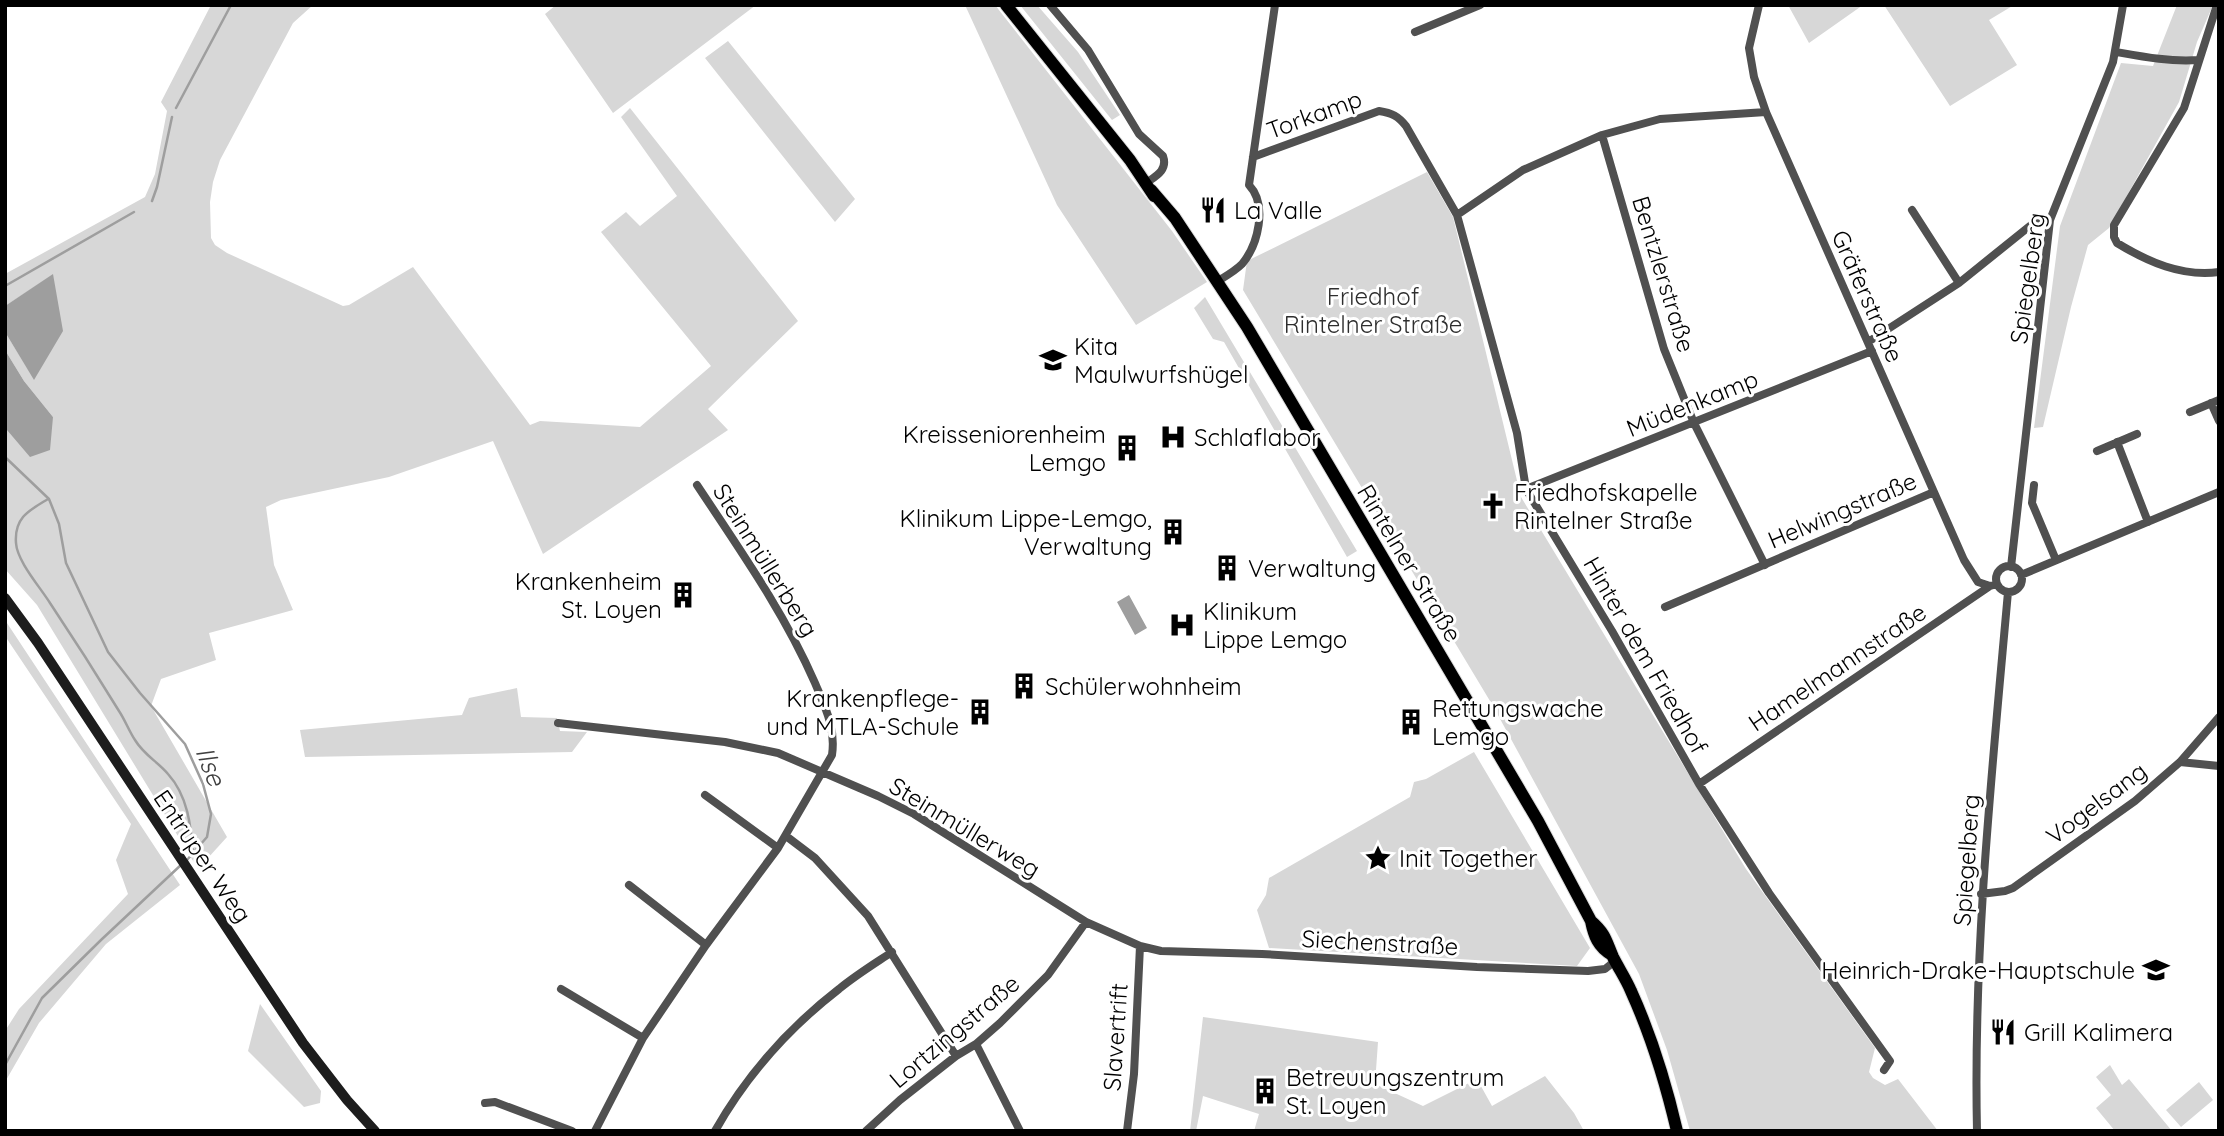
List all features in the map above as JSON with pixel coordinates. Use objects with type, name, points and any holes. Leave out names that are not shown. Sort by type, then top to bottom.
[{"type":"main road","name":"Rintelner Straße","points":[[1006,5],[1149,187],[1165,214],[1184,232],[1254,339],[1538,821],[1591,921],[1594,935],[1603,950],[1614,958],[1647,1032],[1677,1131]]},
{"type":"main road","name":"Entruper Weg","points":[[5,598],[303,1043],[374,1131]]},
{"type":"street","points":[[1050,5],[1088,50],[1135,128],[1163,156],[1163,170],[1149,187]]},
{"type":"street","points":[[1218,281],[1242,264],[1256,238],[1259,202],[1249,185],[1275,5]]},
{"type":"street","points":[[1415,32],[1480,5]]},
{"type":"street","name":"Gräferstraße","points":[[1759,5],[1749,48],[1754,77],[1766,112],[1964,560],[1978,582],[1994,585]]},
{"type":"street","name":"Spiegelberg","points":[[2011,566],[2050,220],[2116,52],[2123,5]]},
{"type":"street","points":[[2217,5],[2214,27],[2199,60],[2184,108],[2114,225],[2113,237],[2125,248],[2179,272],[2219,272]]},
{"type":"street","points":[[2116,52],[2152,59],[2199,60]]},
{"type":"street","name":"Torkamp","points":[[1253,157],[1368,114],[1390,112],[1399,117],[1406,126],[1457,215]]},
{"type":"street","points":[[1457,215],[1523,170],[1602,135],[1660,119],[1766,112]]},
{"type":"street","name":"Bentzlerstraße","points":[[1602,135],[1664,349],[1694,423]]},
{"type":"street","points":[[1912,210],[1959,283]]},
{"type":"street","name":"Hinter dem Friedhof","points":[[1457,215],[1517,433],[1526,489],[1612,631],[1699,783],[1769,893],[1890,1060],[1884,1070]]},
{"type":"street","name":"Müdenkamp","points":[[1526,489],[1694,423],[1870,347],[1959,283],[2036,220],[2050,220]]},
{"type":"street","points":[[2190,412],[2215,401],[2219,421]]},
{"type":"street","name":"Helwingstraße","points":[[1694,423],[1765,565]]},
{"type":"street","points":[[2097,451],[2137,433]]},
{"type":"street","points":[[2117,442],[2148,522]]},
{"type":"street","name":"Steinmüllerberg","points":[[595,1131],[643,1038],[706,945],[778,848],[832,755],[834,740],[827,709],[787,624],[697,485]]},
{"type":"street","points":[[2034,485],[2032,503],[2056,559]]},
{"type":"street","name":"Helwingstraße","points":[[1665,607],[1934,492]]},
{"type":"street","points":[[2021,575],[2219,492]]},
{"type":"street","points":[[2011,566],[2021,575],[2021,586],[2013,592],[2001,590],[1994,585],[1999,571],[2011,566]]},
{"type":"street","name":"Hamelmannstraße","points":[[1699,783],[1994,585]]},
{"type":"street","name":"Spiegelberg","points":[[1977,1131],[1981,894],[2008,592]]},
{"type":"street","name":"Vogelsang","points":[[1981,894],[2013,888],[2135,801],[2180,762],[2219,717]]},
{"type":"street","name":"Steinmüllerweg","points":[[558,723],[725,742],[778,753],[914,814],[1086,922],[1140,946]]},
{"type":"street","points":[[2180,762],[2219,766]]},
{"type":"street","points":[[705,795],[778,848]]},
{"type":"street","points":[[786,836],[815,858],[868,916],[956,1056]]},
{"type":"street","points":[[629,885],[706,945]]},
{"type":"street","name":"Lortzingstraße","points":[[866,1131],[900,1100],[1000,1023],[1048,975],[1086,922]]},
{"type":"street","name":"Siechenstraße","points":[[1140,946],[1161,951],[1560,970],[1605,969],[1614,958]]},
{"type":"street","name":"Slavertrift","points":[[1127,1131],[1134,1074],[1140,946]]},
{"type":"street","points":[[715,1131],[753,1074],[784,1039],[839,988],[892,952]]},
{"type":"street","points":[[561,989],[643,1038]]},
{"type":"street","points":[[976,1044],[1020,1131]]},
{"type":"street","points":[[485,1103],[495,1102],[572,1131]]},
{"type":"green space","points":[[211,5],[313,5],[293,23],[220,160],[210,202],[211,238],[215,245],[343,306],[413,267],[530,425],[540,421],[640,427],[711,366],[601,232],[626,212],[640,226],[677,196],[621,117],[630,108],[798,321],[708,409],[728,430],[543,554],[493,441],[389,477],[281,500],[266,507],[274,565],[293,610],[209,633],[216,660],[161,679],[151,706],[227,837],[198,869],[37,605],[5,569],[5,419],[7,430],[53,417],[24,381],[5,350],[5,332],[34,379],[53,275],[5,306],[5,274],[145,197],[155,174],[167,111],[161,102]]},
{"type":"green space","points":[[556,5],[756,5],[613,113],[545,14]]},
{"type":"green space","points":[[965,5],[995,5],[1172,231],[1207,282],[1136,325],[1057,205]]},
{"type":"green space","points":[[1020,5],[1037,5],[1078,52],[1120,115],[1112,120]]},
{"type":"green space","points":[[1788,5],[1863,5],[1809,43]]},
{"type":"green space","points":[[1884,5],[2014,5],[1989,20],[2017,65],[1950,106]]},
{"type":"green space","points":[[2177,5],[2213,5],[2197,42],[2179,102],[2109,228],[2088,245],[2043,427],[2034,428],[2060,226],[2121,63],[2153,66]]},
{"type":"green space","points":[[728,41],[855,199],[835,222],[705,58]]},
{"type":"green space","name":"Friedhof Rintelner Straße","points":[[1427,172],[1453,217],[1521,497],[1746,869],[1875,1048],[1869,1072],[1873,1078],[1885,1085],[1898,1079],[1938,1131],[1690,1131],[1667,1050],[1639,974],[1493,706],[1243,290],[1247,261]]},
{"type":"green space","points":[[1205,297],[1357,551],[1347,557],[1224,342],[1213,339],[1194,308]]},
{"type":"green space","points":[[5,620],[180,885],[106,944],[39,1023],[5,1082],[5,1031],[19,1009],[128,894],[116,860],[131,824],[5,636]]},
{"type":"green space","points":[[517,688],[521,717],[557,718],[560,731],[587,732],[572,752],[305,757],[300,730],[462,715],[469,698]]},
{"type":"green space","points":[[1474,752],[1590,948],[1577,966],[1269,948],[1257,910],[1266,895],[1269,878],[1410,797],[1414,782],[1426,779]]},
{"type":"green space","points":[[260,1004],[321,1091],[320,1103],[304,1107],[248,1051]]},
{"type":"green space","points":[[1203,1017],[1378,1042],[1375,1084],[1423,1106],[1477,1079],[1492,1106],[1545,1076],[1574,1113],[1584,1131],[1254,1131],[1259,1114],[1203,1096],[1196,1131],[1190,1131]]},
{"type":"green space","points":[[2110,1065],[2122,1085],[2129,1079],[2172,1131],[2115,1131],[2096,1108],[2111,1095],[2096,1077]]},
{"type":"green space","points":[[2199,1082],[2213,1100],[2181,1127],[2166,1110]]},
{"type":"shaded area","points":[[53,274],[63,331],[34,380],[5,332],[5,306]]},
{"type":"shaded area","points":[[5,350],[24,381],[53,417],[50,450],[30,457],[7,430]]},
{"type":"shaded area","points":[[1129,595],[1147,628],[1135,635],[1117,602]]},
{"type":"waterway","points":[[176,108],[231,5]]},
{"type":"waterway","points":[[152,201],[172,117]]},
{"type":"waterway","points":[[5,286],[134,212]]},
{"type":"waterway","name":"Ilse","points":[[5,457],[49,499],[59,524],[66,563],[108,652],[185,744],[203,784],[211,814],[207,837],[187,860]]},
{"type":"waterway","points":[[48,499],[29,511],[20,521],[16,534],[20,558],[94,670],[133,737],[175,783],[187,812],[193,854]]},
{"type":"waterway","name":"Ilse","points":[[5,1065],[42,998],[182,864]]},
{"type":"place","name":"La Valle","points":[[1213,210]]},
{"type":"place","name":"Kita Maulwurfshügel","points":[[1053,360]]},
{"type":"place","name":"Schlaflabor","points":[[1173,437]]},
{"type":"place","name":"Kreisseniorenheim Lemgo","points":[[1127,448]]},
{"type":"place","name":"Friedhofskapelle Rintelner Straße","points":[[1493,506]]},
{"type":"place","name":"Klinikum Lippe-Lemgo, Verwaltung","points":[[1173,532]]},
{"type":"place","name":"Verwaltung","points":[[1227,568]]},
{"type":"place","name":"Krankenheim St. Loyen","points":[[683,595]]},
{"type":"place","name":"Klinikum Lippe Lemgo","points":[[1182,625]]},
{"type":"place","name":"Schülerwohnheim","points":[[1024,686]]},
{"type":"place","name":"Krankenpflege- und MTLA-Schule","points":[[980,712]]},
{"type":"place","name":"Rettungswache Lemgo","points":[[1411,722]]},
{"type":"place","name":"Init Together","points":[[1378,858]]},
{"type":"place","name":"Heinrich-Drake-Hauptschule","points":[[2156,970]]},
{"type":"place","name":"Grill Kalimera","points":[[2003,1032]]},
{"type":"place","name":"Betreuungszentrum St. Loyen","points":[[1265,1091]]}]
